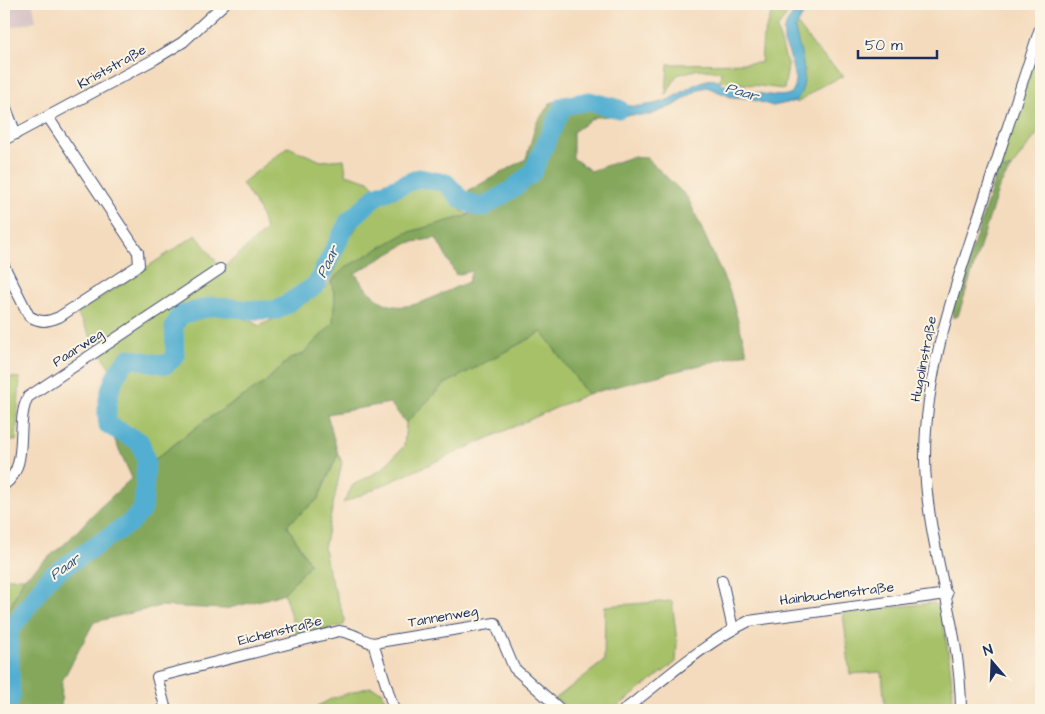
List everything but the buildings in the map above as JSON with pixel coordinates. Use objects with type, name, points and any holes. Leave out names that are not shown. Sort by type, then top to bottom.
[{"type":"street","name":"Kriststraße","points":[[4,140],[145,66],[183,42],[224,4]]},
{"type":"street","name":"Hugolinstraße","points":[[962,710],[961,681],[947,594],[927,496],[925,456],[928,401],[946,314],[1041,25]]},
{"type":"street","points":[[4,103],[16,134]]},
{"type":"street","points":[[4,266],[30,316],[38,321],[48,322],[59,317],[139,265],[138,252],[48,117]]},
{"type":"street","name":"Paarweg","points":[[4,485],[17,464],[22,443],[23,406],[28,397],[220,269]]},
{"type":"street","points":[[722,580],[732,629]]},
{"type":"street","name":"Hainbuchenstraße","points":[[624,710],[732,629],[749,621],[766,617],[947,594]]},
{"type":"street","name":"Tannenweg","points":[[373,643],[495,623],[514,668],[561,710]]},
{"type":"street","name":"Eichenstraße","points":[[166,710],[157,677],[340,631],[352,632],[367,642],[373,643]]},
{"type":"street","points":[[373,643],[394,710]]},
{"type":"shaded area","points":[[4,4],[33,4],[36,21],[4,29]]},
{"type":"green space","points":[[775,4],[791,4],[788,13],[777,29],[788,67],[784,89],[720,81],[721,72],[699,69],[677,75],[666,95],[668,64],[761,63],[763,38]]},
{"type":"green space","points":[[797,24],[817,50],[844,76],[821,86],[797,103],[796,101],[803,85],[803,66],[795,29]]},
{"type":"green space","points":[[1041,41],[1041,129],[1011,168],[1006,170],[1002,168],[1004,150]]},
{"type":"green space","points":[[581,94],[597,98],[592,107],[621,115],[595,117],[573,132],[573,158],[591,171],[631,157],[647,158],[688,198],[730,292],[747,353],[587,394],[542,332],[443,385],[406,423],[390,403],[327,414],[338,454],[318,499],[287,525],[310,564],[284,593],[225,609],[160,606],[94,622],[62,681],[61,710],[11,710],[17,675],[15,648],[8,612],[24,578],[68,541],[95,512],[132,478],[112,434],[126,438],[134,444],[144,465],[153,461],[203,422],[263,384],[291,358],[303,354],[333,323],[335,297],[331,281],[346,267],[406,233],[469,215],[468,191],[526,159],[536,124],[550,103]],"holes":[[[436,238],[456,275],[472,271],[468,282],[435,297],[420,303],[393,306],[381,301],[368,290],[355,273],[408,243]]]},
{"type":"green space","points":[[288,147],[321,161],[344,159],[346,174],[369,181],[375,189],[346,218],[314,280],[274,302],[254,306],[228,299],[181,311],[171,322],[170,356],[159,361],[138,355],[128,356],[112,372],[101,353],[223,268],[266,230],[259,210],[242,183]]},
{"type":"green space","points":[[1001,160],[1002,168],[1006,170],[1011,168],[999,187],[958,316],[953,318],[952,311]]},
{"type":"green space","points":[[422,182],[440,186],[461,210],[469,215],[406,233],[331,281],[335,297],[333,323],[303,354],[291,358],[263,384],[203,422],[153,461],[149,440],[120,423],[112,414],[115,393],[129,364],[139,364],[167,373],[176,367],[183,355],[182,327],[184,319],[223,313],[240,316],[259,326],[303,304],[329,284],[336,262],[363,218],[374,204],[389,193]]},
{"type":"green space","points":[[196,235],[219,265],[98,349],[77,313]]},
{"type":"green space","points":[[542,331],[587,394],[343,503],[353,485],[381,470],[404,446],[406,423],[443,385]]},
{"type":"green space","points":[[4,377],[20,378],[16,441],[4,440]]},
{"type":"green space","points":[[338,454],[342,462],[324,548],[328,570],[345,620],[344,625],[297,637],[284,593],[310,564],[287,525],[318,499]]},
{"type":"green space","points":[[4,578],[24,578],[8,611],[11,625],[4,633]]},
{"type":"green space","points":[[672,601],[677,642],[676,662],[613,710],[574,710],[555,699],[604,661],[605,606]]},
{"type":"green space","points":[[933,603],[939,606],[945,632],[951,671],[953,710],[885,710],[882,672],[850,674],[843,612]]},
{"type":"green space","points":[[370,687],[382,691],[388,710],[310,710],[333,698]]},
{"type":"water","points":[[798,4],[805,4],[804,13],[795,29],[802,57],[804,76],[801,93],[796,101],[773,106],[747,98],[731,97],[707,87],[699,89],[675,105],[650,115],[621,115],[591,106],[597,98],[628,106],[656,103],[670,99],[704,81],[711,80],[718,81],[723,85],[767,95],[791,94],[795,87],[795,78],[789,53],[784,43],[784,29]]},
{"type":"waterway","name":"Paar","points":[[6,710],[11,696],[9,632],[49,577],[131,522],[143,509],[146,461],[140,442],[108,425],[107,416],[108,398],[114,380],[129,358],[165,365],[175,357],[174,327],[180,315],[214,306],[251,310],[277,310],[316,285],[348,222],[376,196],[419,178],[446,183],[462,200],[482,208],[511,190],[532,173],[563,106],[589,101],[619,109]]}]
